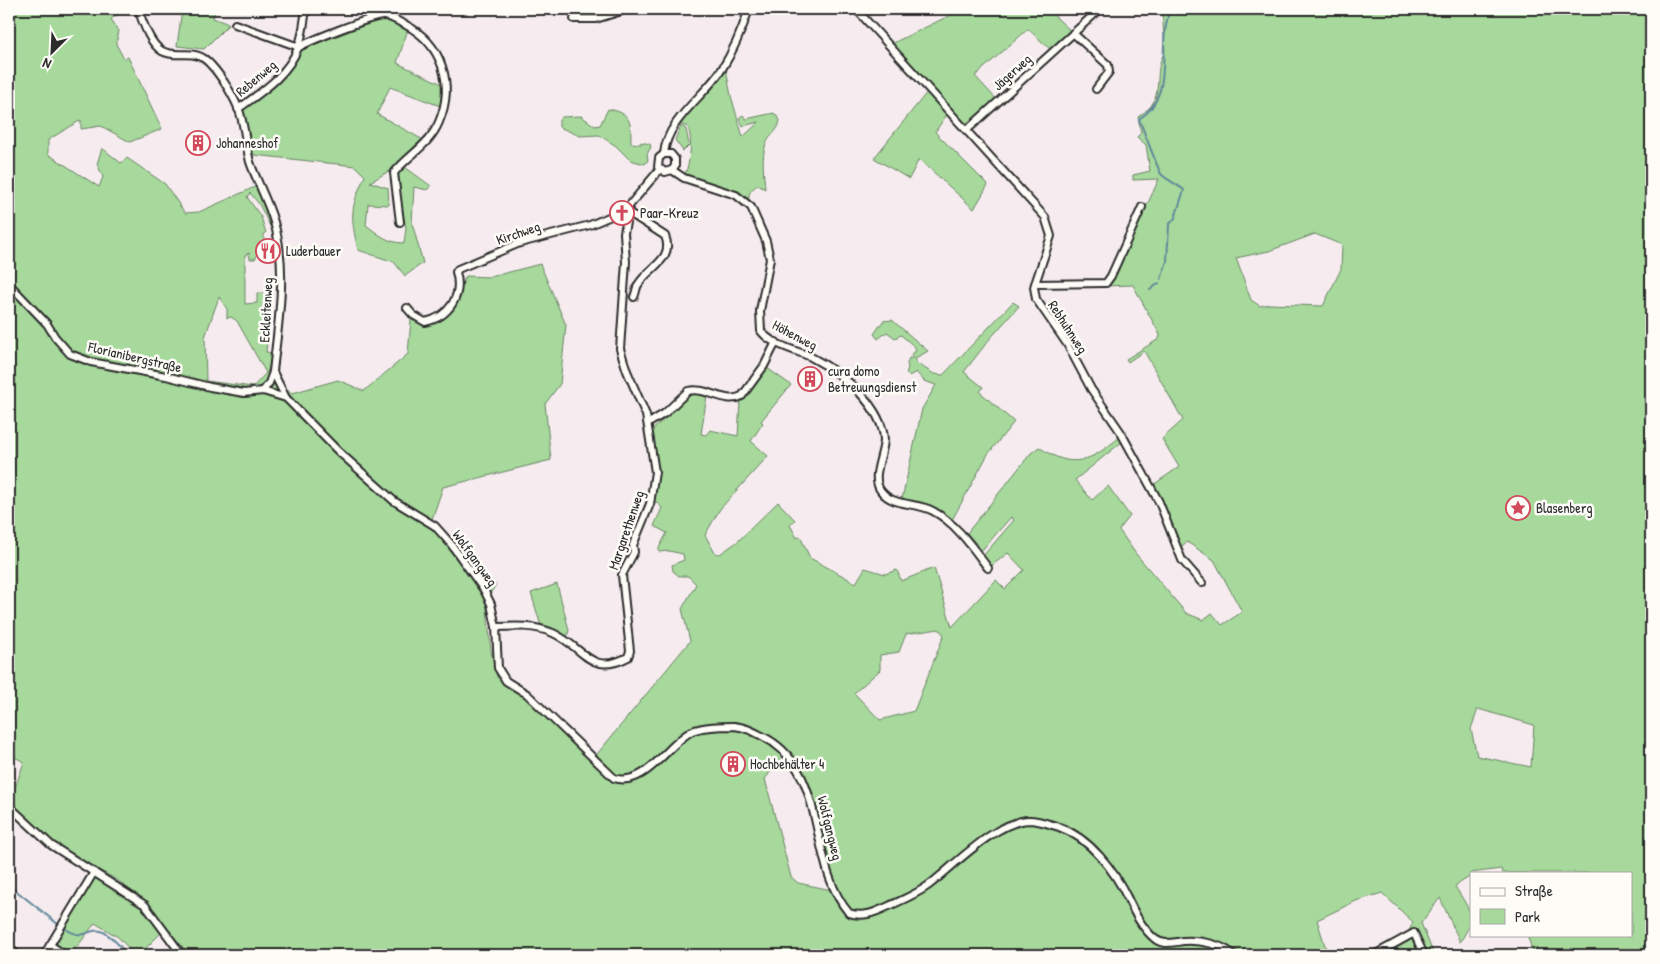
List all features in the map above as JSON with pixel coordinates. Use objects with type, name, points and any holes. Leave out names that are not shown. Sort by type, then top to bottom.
[{"type":"street","name":"Eckleitenweg","points":[[138,9],[148,34],[158,47],[170,53],[198,55],[208,61],[218,74],[238,109],[250,161],[274,221],[277,241],[281,303],[273,372],[269,383],[263,391]]},
{"type":"street","name":"Rebenweg","points":[[238,109],[280,76],[299,47],[306,9]]},
{"type":"street","points":[[574,18],[596,19],[628,9]]},
{"type":"street","points":[[664,154],[665,144],[673,127],[706,90],[727,61],[749,9]]},
{"type":"street","points":[[856,9],[1048,222],[1050,241],[1035,284],[1106,283],[1111,276],[1142,207]]},
{"type":"street","name":"Jägerweg","points":[[967,130],[1099,9]]},
{"type":"street","points":[[236,24],[299,47],[382,16],[417,32],[432,44],[437,52],[444,78],[442,112],[436,128],[424,146],[394,173],[400,222]]},
{"type":"street","points":[[1073,33],[1108,65],[1109,72],[1096,88]]},
{"type":"street","points":[[659,166],[659,158],[664,154],[670,154],[675,159],[675,166],[672,170]]},
{"type":"street","name":"Höhenweg","points":[[659,166],[665,172],[672,170],[684,178],[736,195],[751,208],[766,241],[770,259],[760,311],[759,326],[763,334],[819,362],[859,392],[872,407],[883,436],[877,480],[880,491],[892,499],[925,507],[941,516],[963,536],[988,568]]},
{"type":"street","name":"Kirchweg","points":[[407,308],[412,315],[425,322],[436,319],[448,311],[458,291],[459,284],[456,272],[458,269],[520,243],[590,225],[628,209],[659,166]]},
{"type":"street","points":[[628,209],[665,236],[668,250],[665,256],[638,284],[634,297]]},
{"type":"street","name":"Margarethenweg","points":[[496,627],[531,626],[552,632],[596,664],[608,664],[628,657],[630,651],[622,575],[634,552],[633,545],[650,504],[654,480],[654,463],[648,423],[620,349],[626,262],[624,232],[628,209]]},
{"type":"street","name":"Florianibergstraße","points":[[9,284],[47,324],[55,337],[70,354],[91,362],[244,393],[263,391],[286,398]]},
{"type":"street","name":"Rebhuhnweg","points":[[1035,284],[1034,293],[1041,309],[1067,344],[1092,389],[1120,431],[1159,502],[1182,560],[1202,583]]},
{"type":"street","points":[[648,423],[656,421],[688,392],[695,389],[730,398],[742,396],[764,366],[776,342]]},
{"type":"street","points":[[273,372],[286,398]]},
{"type":"street","name":"Wolfgangweg","points":[[286,398],[394,501],[425,519],[443,534],[484,590],[491,604],[496,627],[496,658],[498,668],[506,681],[527,694],[614,778],[623,781],[636,777],[693,731],[708,728],[743,727],[780,748],[807,790],[828,873],[849,913],[873,913],[908,897],[927,886],[992,835],[1029,820],[1044,822],[1063,829],[1080,837],[1093,848],[1119,884],[1134,916],[1157,941],[1164,943],[1194,941],[1214,944],[1234,955]]},
{"type":"street","points":[[9,806],[37,834],[145,905],[182,955]]},
{"type":"street","points":[[44,955],[94,872]]},
{"type":"street","points":[[1374,955],[1414,933],[1424,955]]},
{"type":"street","points":[[50,944],[65,955]]},
{"type":"street","points":[[9,947],[17,955]]},
{"type":"green space","points":[[9,9],[114,9],[117,15],[111,19],[119,31],[116,44],[124,59],[128,57],[162,129],[130,142],[101,126],[81,129],[81,120],[48,140],[48,154],[99,187],[103,177],[97,164],[102,148],[121,163],[127,158],[165,184],[185,213],[199,212],[257,186],[271,228],[259,204],[250,193],[247,197],[261,217],[266,233],[264,234],[264,244],[255,259],[250,259],[249,253],[245,255],[245,304],[257,303],[257,293],[268,293],[268,303],[271,306],[266,352],[273,353],[267,373],[292,393],[338,380],[364,391],[408,354],[411,320],[428,325],[448,314],[466,276],[490,277],[540,264],[566,325],[560,384],[545,404],[551,460],[443,487],[432,519],[496,585],[486,599],[491,651],[497,677],[524,696],[593,759],[690,641],[682,609],[696,584],[688,576],[679,576],[673,571],[672,565],[684,560],[683,554],[669,551],[659,552],[659,548],[667,533],[654,526],[662,508],[658,503],[651,500],[654,480],[652,430],[692,394],[707,395],[701,434],[706,435],[710,430],[738,436],[740,401],[767,368],[791,385],[761,421],[763,423],[751,441],[768,456],[720,509],[705,535],[715,553],[720,554],[737,542],[778,502],[795,520],[790,525],[797,538],[800,536],[810,558],[856,583],[865,568],[885,574],[897,570],[901,581],[934,568],[952,627],[996,580],[1005,589],[1024,570],[1008,553],[990,567],[982,557],[1014,520],[1011,517],[982,550],[967,533],[1031,453],[1039,447],[1062,459],[1082,460],[1100,452],[1121,436],[1123,441],[1075,480],[1092,500],[1108,486],[1130,516],[1119,530],[1136,554],[1186,613],[1203,620],[1212,613],[1222,625],[1242,612],[1214,560],[1187,542],[1177,549],[1153,485],[1179,467],[1162,439],[1183,420],[1144,351],[1128,362],[1126,359],[1159,339],[1160,335],[1133,285],[1104,286],[1114,277],[1159,179],[1133,180],[1133,175],[1150,171],[1146,145],[1137,137],[1141,133],[1138,117],[1151,106],[1157,93],[1159,65],[1165,52],[1162,9],[1651,9],[1651,955],[1534,955],[1527,936],[1632,936],[1632,872],[1502,872],[1501,869],[1470,872],[1470,877],[1455,886],[1470,914],[1469,926],[1460,942],[1440,898],[1421,923],[1434,955],[1370,955],[1408,933],[1413,922],[1382,893],[1356,901],[1317,920],[1328,955],[189,955],[147,903],[117,880],[66,852],[34,828],[10,802],[24,762],[9,754]],"holes":[[[1315,234],[1342,245],[1341,269],[1323,306],[1269,304],[1260,306],[1251,300],[1236,258],[1269,251]],[[219,297],[227,309],[227,318],[231,317],[237,321],[266,373],[253,387],[206,381],[205,337]],[[939,629],[944,635],[914,711],[880,720],[854,693],[880,670],[880,655],[899,652],[906,634]],[[1478,709],[1534,725],[1531,767],[1477,756],[1471,729]],[[786,752],[817,815],[829,869],[848,910],[842,909],[832,890],[798,883],[791,877],[765,779]]]},
{"type":"green space","points":[[182,9],[216,9],[213,18],[229,24],[204,49],[177,46]]},
{"type":"green space","points":[[963,9],[1047,9],[1072,32],[1051,50],[1028,29],[975,76],[997,100],[971,122],[965,123],[891,44]]},
{"type":"green space","points":[[379,20],[388,20],[408,29],[397,63],[442,84],[440,106],[390,87],[377,114],[425,141],[393,169],[370,182],[388,188],[389,205],[368,204],[366,225],[379,235],[398,243],[404,243],[406,228],[396,176],[402,165],[431,186],[427,190],[414,187],[412,223],[423,263],[405,276],[394,262],[358,250],[353,212],[356,196],[365,176],[355,166],[254,155],[242,109],[270,88],[300,50]]},
{"type":"green space","points":[[726,69],[731,96],[743,137],[759,122],[743,126],[739,118],[743,115],[746,119],[774,113],[780,120],[778,127],[764,149],[765,189],[758,185],[750,193],[749,201],[729,189],[685,175],[691,145],[690,133],[688,127],[679,124]]},
{"type":"green space","points":[[928,91],[948,113],[935,132],[988,185],[974,209],[919,159],[909,179],[874,158]]},
{"type":"green space","points":[[608,109],[622,113],[629,120],[631,143],[641,144],[641,142],[650,144],[651,147],[647,154],[648,160],[645,164],[630,160],[616,146],[599,135],[580,136],[559,127],[559,120],[562,117],[581,116],[595,126],[600,125]]},
{"type":"green space","points":[[681,126],[686,129],[689,145],[683,151],[675,140]]},
{"type":"green space","points":[[1013,302],[1019,306],[964,372],[983,387],[980,392],[1014,422],[988,454],[952,520],[926,504],[902,499],[922,409],[936,385],[924,381],[916,372],[909,376],[906,373],[909,358],[913,358],[911,354],[916,351],[915,347],[901,335],[895,338],[887,332],[878,339],[874,334],[883,321],[892,320],[928,351],[916,358],[916,363],[934,374],[943,375]]},
{"type":"green space","points":[[557,584],[569,630],[567,638],[541,626],[531,593]]},
{"type":"green space","points":[[96,876],[137,902],[165,929],[139,955],[135,955],[118,937],[95,923],[71,955],[57,946],[57,940]]},
{"type":"waterway","points":[[1161,279],[1167,261],[1169,225],[1175,218],[1184,190],[1161,174],[1139,119],[1149,111],[1160,91],[1169,9]]},
{"type":"waterway","points":[[1150,290],[1159,283]]},
{"type":"waterway","points":[[9,885],[59,925]]},
{"type":"waterway","points":[[64,928],[78,934],[86,934],[96,930],[101,931],[112,938],[128,955]]},
{"type":"waterway","points":[[9,951],[12,955]]},
{"type":"place","name":"Johanneshof","points":[[198,143]]},
{"type":"place","name":"Paar-Kreuz","points":[[622,213]]},
{"type":"place","name":"Luderbauer","points":[[268,251]]},
{"type":"place","name":"cura domo Betreuungsdienst","points":[[810,379]]},
{"type":"place","name":"Blasenberg","points":[[1518,508]]},
{"type":"place","name":"Hochbehälter 4","points":[[733,764]]}]
